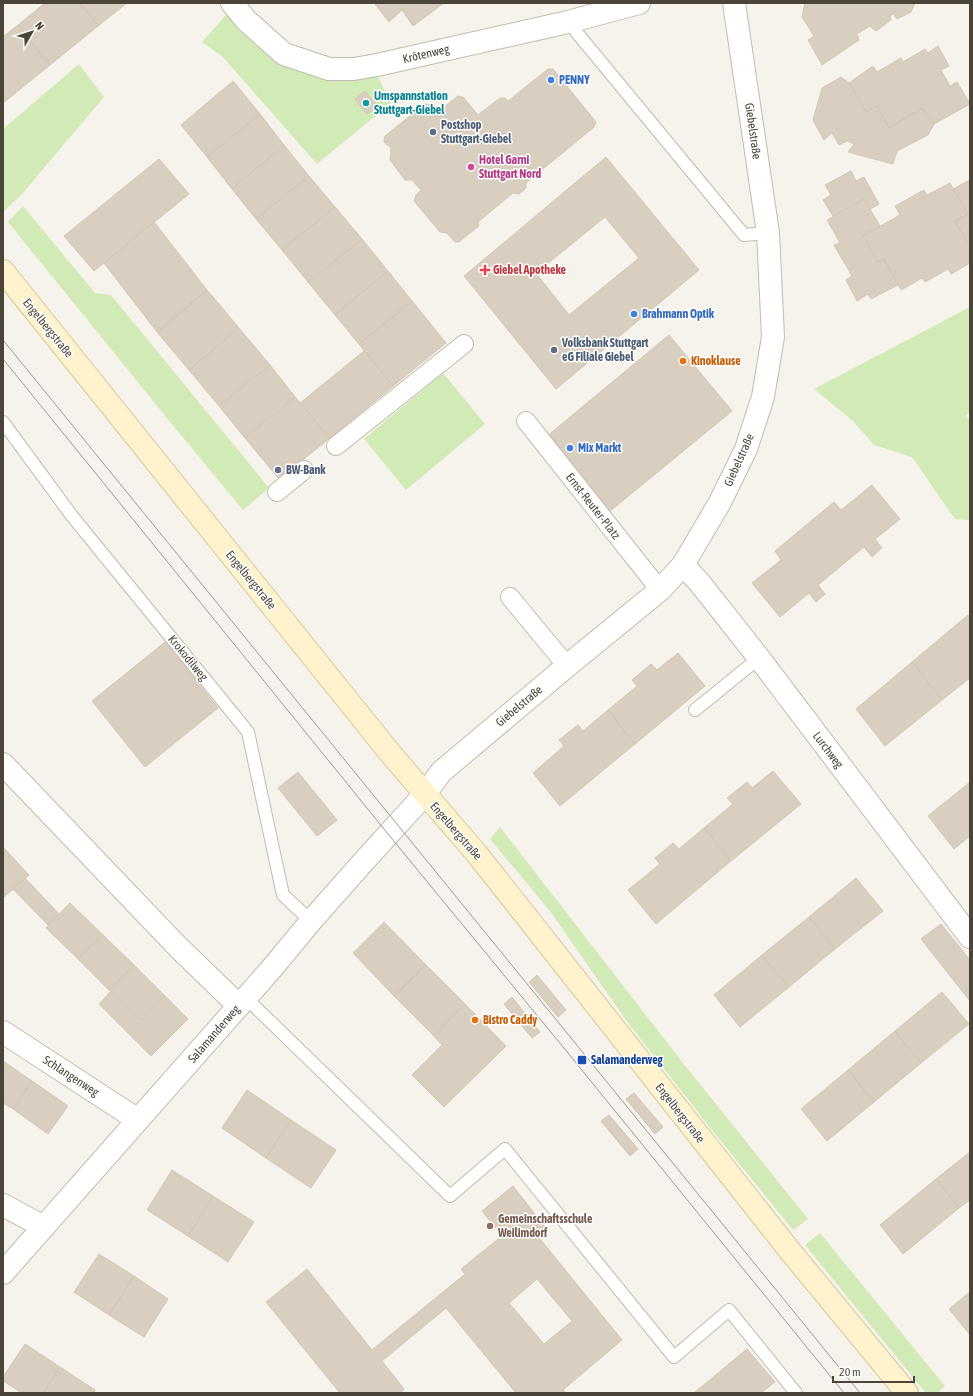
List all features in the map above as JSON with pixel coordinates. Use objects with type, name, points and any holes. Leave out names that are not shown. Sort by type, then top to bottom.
[{"type":"main road","name":"Engelbergstraße","points":[[3,271],[380,740],[477,854],[790,1251],[907,1393]]},
{"type":"street","name":"Krötenweg","points":[[232,3],[246,20],[284,54],[329,69],[354,69],[568,22],[639,3]]},
{"type":"street","name":"Giebelstraße","points":[[425,794],[442,772],[567,666],[660,590],[684,565],[719,504],[746,450],[763,397],[773,337],[768,233],[734,3]]},
{"type":"street","points":[[336,446],[464,344]]},
{"type":"street","name":"Ernst-Reuter-Platz","points":[[526,421],[660,590]]},
{"type":"street","points":[[277,492],[304,470]]},
{"type":"street","name":"Lurchweg","points":[[684,565],[760,658],[970,937]]},
{"type":"street","points":[[510,597],[567,666]]},
{"type":"street","points":[[3,764],[178,947],[242,1002]]},
{"type":"street","name":"Salamanderweg","points":[[3,1274],[242,1002],[311,921],[425,794]]},
{"type":"street","name":"Schlangenweg","points":[[3,1032],[138,1120]]},
{"type":"street","points":[[3,1205],[44,1227]]},
{"type":"lane","points":[[568,22],[744,235],[768,233]]},
{"type":"lane","name":"Krokodilweg","points":[[3,422],[72,516],[248,732],[283,895],[311,921]]},
{"type":"lane","points":[[695,710],[760,658]]},
{"type":"lane","points":[[242,1002],[450,1196],[505,1149],[674,1356],[729,1310],[796,1393]]},
{"type":"green space","points":[[234,6],[279,49],[372,65],[391,103],[317,164],[222,56],[202,42]]},
{"type":"green space","points":[[79,64],[104,97],[22,194],[3,212],[3,129]]},
{"type":"green space","points":[[23,206],[95,293],[111,295],[269,488],[243,510],[8,222]]},
{"type":"green space","points":[[970,307],[970,412],[966,415],[970,421],[970,520],[955,519],[912,457],[874,445],[854,422],[814,389]]},
{"type":"green space","points":[[443,373],[485,424],[406,490],[364,439]]},
{"type":"green space","points":[[500,827],[683,1063],[808,1219],[793,1230],[712,1130],[628,1023],[550,911],[490,839]]},
{"type":"green space","points":[[820,1233],[945,1386],[937,1393],[926,1393],[805,1245]]},
{"type":"building","points":[[45,3],[80,3],[98,26],[50,65],[18,25]]},
{"type":"building","points":[[80,3],[127,3],[98,26]]},
{"type":"building","points":[[374,3],[444,3],[413,26],[402,10],[389,22]]},
{"type":"building","points":[[805,3],[915,3],[911,12],[897,19],[893,14],[890,16],[891,20],[876,31],[870,26],[857,34],[859,40],[822,65],[808,40],[814,36],[802,17]]},
{"type":"building","points":[[18,25],[50,65],[3,103],[3,37]]},
{"type":"building","points":[[938,46],[949,66],[941,70],[950,86],[957,82],[970,104],[934,124],[922,108],[889,128],[877,106],[866,112],[849,83],[873,66],[877,72],[901,58],[903,62],[925,49],[928,53]]},
{"type":"building","points":[[548,69],[553,69],[596,122],[594,127],[526,183],[526,188],[519,194],[513,193],[478,222],[479,226],[459,242],[455,242],[447,233],[440,232],[414,201],[416,195],[421,190],[412,180],[405,180],[390,160],[391,148],[384,142],[385,136],[425,104],[430,105],[437,113],[458,96],[463,97],[478,115],[500,98],[505,98],[508,101]]},
{"type":"building","points":[[841,77],[849,83],[866,112],[877,106],[889,128],[922,108],[934,124],[928,135],[897,151],[893,164],[848,152],[854,144],[847,141],[839,145],[832,133],[824,140],[813,120],[822,88]]},
{"type":"building","points":[[233,81],[260,114],[207,157],[181,125]]},
{"type":"building","name":"Umspannstation Stuttgart-Giebel","points":[[365,91],[377,106],[367,114],[355,99]]},
{"type":"building","points":[[260,114],[284,145],[232,189],[207,157]]},
{"type":"building","points":[[284,145],[309,176],[256,219],[232,189]]},
{"type":"building","points":[[606,157],[699,270],[556,389],[464,276]],"holes":[[[605,217],[639,258],[569,315],[536,273]]]},
{"type":"building","points":[[159,159],[189,194],[94,271],[64,236]]},
{"type":"building","points":[[851,171],[856,181],[864,177],[879,204],[870,209],[864,199],[833,216],[823,200],[831,195],[825,185]]},
{"type":"building","points":[[309,176],[335,207],[282,250],[256,219]]},
{"type":"building","points":[[970,180],[970,247],[955,221],[968,214],[953,189]]},
{"type":"building","points":[[950,183],[968,214],[955,221],[970,247],[970,263],[951,274],[948,269],[925,282],[922,278],[901,290],[884,259],[878,262],[863,236],[900,215],[895,206],[924,190],[927,195]]},
{"type":"building","points":[[864,199],[880,226],[863,236],[878,262],[884,259],[898,285],[871,299],[868,294],[857,301],[846,280],[852,276],[834,245],[840,243],[827,220]]},
{"type":"building","points":[[335,207],[362,239],[308,282],[282,250]]},
{"type":"building","points":[[154,222],[207,290],[157,332],[104,263]]},
{"type":"building","points":[[362,239],[388,271],[335,315],[308,282]]},
{"type":"building","points":[[388,271],[412,301],[359,344],[335,315]]},
{"type":"building","points":[[207,290],[239,328],[189,370],[157,332]]},
{"type":"building","points":[[412,301],[446,343],[393,386],[359,344]]},
{"type":"building","points":[[239,328],[270,365],[219,406],[189,370]]},
{"type":"building","points":[[669,335],[732,411],[609,512],[546,437]]},
{"type":"building","points":[[364,351],[393,386],[330,438],[300,403]]},
{"type":"building","points":[[270,365],[295,397],[245,438],[219,406]]},
{"type":"building","points":[[295,397],[330,438],[279,479],[245,438]]},
{"type":"building","points":[[872,485],[900,519],[875,539],[882,548],[872,557],[864,547],[818,585],[825,594],[816,602],[809,593],[780,617],[752,583],[781,560],[775,551],[834,502],[841,510]]},
{"type":"building","points":[[968,615],[970,618],[970,678],[942,700],[912,662]]},
{"type":"building","points":[[165,642],[218,708],[145,767],[92,701]]},
{"type":"building","points":[[678,653],[705,686],[635,744],[608,710],[637,686],[632,680],[651,664],[657,670]]},
{"type":"building","points":[[912,662],[942,700],[885,746],[856,709]]},
{"type":"building","points":[[608,710],[635,744],[560,806],[533,773],[564,746],[559,740],[578,725],[583,731]]},
{"type":"building","points":[[773,771],[801,804],[731,861],[704,828],[733,804],[727,798],[747,782],[752,788]]},
{"type":"building","points":[[298,772],[337,820],[317,836],[278,788]]},
{"type":"building","points":[[970,782],[970,836],[954,849],[928,816]]},
{"type":"building","points":[[704,828],[731,861],[656,924],[628,890],[660,864],[655,858],[673,843],[679,849]]},
{"type":"building","points":[[3,847],[29,875],[3,898]]},
{"type":"building","points":[[25,878],[59,914],[48,925],[13,889]]},
{"type":"building","points":[[856,878],[883,911],[835,949],[809,917]]},
{"type":"building","points":[[70,903],[102,934],[78,959],[46,928]]},
{"type":"building","points":[[809,917],[835,949],[789,987],[762,955]]},
{"type":"building","points":[[384,922],[426,965],[394,996],[353,953]]},
{"type":"building","points":[[941,924],[970,960],[970,1001],[921,939]]},
{"type":"building","points":[[102,934],[134,965],[109,990],[78,959]]},
{"type":"building","points":[[762,955],[789,987],[740,1027],[714,995]]},
{"type":"building","points":[[134,965],[165,996],[141,1020],[109,990]]},
{"type":"building","points":[[426,965],[465,1004],[433,1035],[394,996]]},
{"type":"building","points":[[537,975],[566,1010],[558,1017],[529,982]]},
{"type":"building","points":[[111,991],[141,1020],[165,996],[188,1019],[151,1056],[99,1004]]},
{"type":"building","points":[[942,992],[969,1024],[921,1063],[895,1031]]},
{"type":"building","points":[[512,997],[540,1032],[532,1038],[504,1004]]},
{"type":"building","points":[[465,1004],[506,1046],[444,1107],[412,1075],[442,1045],[433,1035]]},
{"type":"building","points":[[895,1031],[921,1063],[874,1102],[848,1070]]},
{"type":"building","points":[[3,1061],[32,1081],[13,1109],[3,1103]]},
{"type":"building","points":[[848,1070],[874,1102],[827,1141],[801,1109]]},
{"type":"building","points":[[32,1081],[68,1106],[48,1134],[13,1109]]},
{"type":"building","points":[[247,1090],[291,1120],[266,1158],[222,1128]]},
{"type":"building","points":[[634,1093],[663,1127],[655,1134],[626,1099]]},
{"type":"building","points":[[609,1115],[638,1149],[630,1156],[601,1121]]},
{"type":"building","points":[[291,1120],[336,1150],[311,1188],[266,1158]]},
{"type":"building","points":[[970,1152],[970,1200],[959,1208],[936,1179]]},
{"type":"building","points":[[172,1170],[213,1196],[188,1236],[147,1210]]},
{"type":"building","points":[[936,1179],[959,1208],[903,1254],[880,1225]]},
{"type":"building","points":[[513,1186],[545,1227],[536,1234],[622,1340],[563,1390],[566,1393],[516,1393],[446,1308],[382,1361],[404,1389],[400,1393],[340,1393],[266,1302],[307,1269],[372,1350],[465,1274],[461,1269],[502,1236],[482,1211]],"holes":[[[537,1279],[572,1321],[544,1344],[509,1303]]]},
{"type":"building","points":[[213,1196],[254,1222],[228,1262],[188,1236]]},
{"type":"building","points":[[99,1254],[134,1276],[109,1315],[74,1292]]},
{"type":"building","points":[[134,1276],[168,1299],[144,1337],[109,1315]]},
{"type":"building","points":[[970,1292],[970,1335],[949,1309]]},
{"type":"building","points":[[25,1344],[60,1367],[43,1393],[22,1393],[3,1381],[3,1377]]},
{"type":"building","points":[[747,1349],[775,1382],[761,1393],[694,1393]]},
{"type":"building","points":[[60,1367],[95,1390],[94,1393],[43,1393]]},
{"type":"tram line","points":[[3,340],[860,1393]]},
{"type":"tram line","points":[[3,359],[844,1393]]},
{"type":"place","name":"PENNY","points":[[551,80]]},
{"type":"place","name":"Umspannstation Stuttgart-Giebel","points":[[366,103]]},
{"type":"place","name":"Postshop Stuttgart-Giebel","points":[[433,132]]},
{"type":"place","name":"Hotel Garni Stuttgart Nord","points":[[471,167]]},
{"type":"place","name":"Giebel Apotheke","points":[[485,270]]},
{"type":"place","name":"Brahmann Optik","points":[[634,314]]},
{"type":"place","name":"Volksbank Stuttgart eG Filiale Giebel","points":[[554,350]]},
{"type":"place","name":"Kinoklause","points":[[683,361]]},
{"type":"place","name":"Mix Markt","points":[[570,448]]},
{"type":"place","name":"BW-Bank","points":[[278,470]]},
{"type":"place","name":"Bistro Caddy","points":[[475,1020]]},
{"type":"place","name":"Salamanderweg","points":[[582,1060]]},
{"type":"place","name":"Gemeinschaftsschule Weilimdorf","points":[[490,1226]]}]
